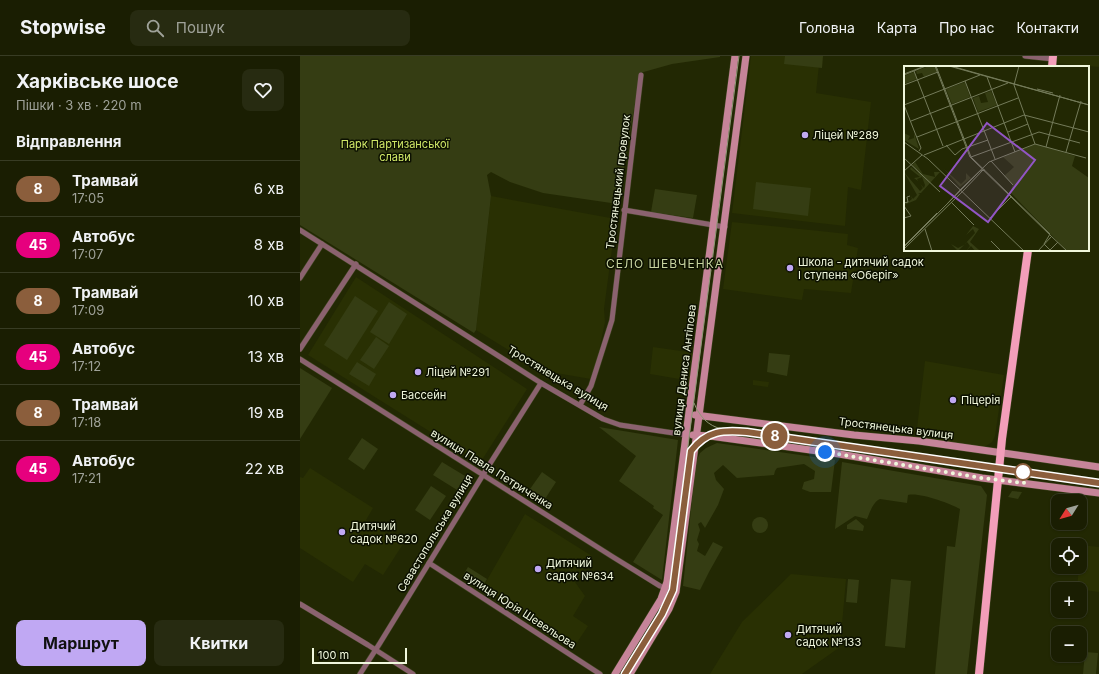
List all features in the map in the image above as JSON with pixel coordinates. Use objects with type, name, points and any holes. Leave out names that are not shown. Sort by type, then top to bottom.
[{"type":"main road","points":[[979,674],[1007,401],[1028,251]]},
{"type":"street","name":"вулиця Дениса Антіпова","points":[[615,674],[661,599],[665,588],[687,435],[735,56]]},
{"type":"street","name":"вулиця Дениса Антіпова","points":[[630,674],[669,609],[676,592],[746,56]]},
{"type":"street","points":[[1025,56],[1053,61]]},
{"type":"street","name":"Тростянецький провулок","points":[[580,405],[592,386],[612,320],[641,75]]},
{"type":"street","points":[[624,210],[724,227]]},
{"type":"street","name":"Тростянецька вулиця","points":[[300,230],[356,264],[541,383],[603,419],[620,425],[839,454],[999,480],[1099,493]]},
{"type":"street","points":[[300,278],[322,244]]},
{"type":"street","points":[[300,349],[356,264]]},
{"type":"street","name":"вулиця Павла Петриченка","points":[[300,360],[612,557],[665,588],[676,592]]},
{"type":"street","name":"Севастопольська вулиця","points":[[360,674],[541,383]]},
{"type":"street","name":"Тростянецька вулиця","points":[[689,414],[1001,453],[1099,467]]},
{"type":"street","name":"вулиця Юрія Шевельова","points":[[429,563],[600,674]]},
{"type":"street","points":[[300,604],[413,674]]},
{"type":"shaded area","name":"Ліцей №289","points":[[751,56],[820,56],[816,93],[871,102],[861,190],[848,187],[845,226],[732,213]]},
{"type":"shaded area","points":[[1056,56],[1099,56],[1099,67],[1055,63]]},
{"type":"shaded area","points":[[491,196],[616,219],[604,309],[605,322],[598,356],[591,379],[556,373],[544,367],[534,366],[476,330]]},
{"type":"shaded area","name":"Школа - дитячий садок І ступеня «Оберіг»","points":[[732,222],[848,234],[847,245],[858,248],[851,293],[804,289],[802,300],[723,289]]},
{"type":"shaded area","name":"Ліцей №291","points":[[356,277],[527,389],[480,463],[308,355]]},
{"type":"shaded area","points":[[653,347],[695,353],[691,381],[650,374]]},
{"type":"shaded area","points":[[925,361],[1004,375],[995,436],[992,442],[986,446],[980,446],[916,437]]},
{"type":"shaded area","points":[[753,380],[769,382],[768,387],[753,385]]},
{"type":"shaded area","name":"Дитячий садок №620","points":[[310,468],[373,508],[366,520],[403,544],[383,575],[365,564],[353,582],[300,548],[300,477],[303,478]]},
{"type":"shaded area","name":"Дитячий садок №634","points":[[525,514],[592,556],[575,582],[585,596],[573,616],[588,626],[576,644],[483,587]]},
{"type":"shaded area","points":[[1087,546],[1099,547],[1099,592],[1087,590],[1087,582],[1078,582],[1078,574],[1087,574]]},
{"type":"shaded area","name":"Дитячий садок №133","points":[[791,574],[846,579],[840,647],[802,674],[710,674],[742,622]]},
{"type":"green space","name":"Парк Партизанської слави","points":[[300,56],[720,57],[672,64],[640,73],[618,204],[543,193],[510,182],[491,172],[487,175],[491,196],[476,330],[474,333],[300,225]]},
{"type":"green space","points":[[785,56],[823,56],[822,68],[784,64]]},
{"type":"green space","points":[[756,182],[811,188],[808,216],[753,209]]},
{"type":"green space","points":[[655,189],[697,195],[693,218],[651,212]]},
{"type":"green space","points":[[355,296],[378,311],[347,360],[324,345]]},
{"type":"green space","points":[[389,302],[407,314],[389,344],[370,332]]},
{"type":"green space","points":[[376,337],[389,346],[374,369],[360,360]]},
{"type":"green space","points":[[769,353],[790,355],[787,376],[767,372]]},
{"type":"green space","points":[[357,362],[376,374],[369,386],[349,374]]},
{"type":"green space","points":[[300,368],[332,388],[300,439]]},
{"type":"green space","points":[[599,427],[678,440],[662,580],[633,562],[663,515],[653,508],[654,506],[619,481],[636,456]]},
{"type":"green space","points":[[362,438],[378,449],[364,470],[348,459]]},
{"type":"green space","points":[[717,443],[835,460],[831,492],[810,492],[802,489],[804,482],[814,479],[815,471],[804,464],[777,468],[774,475],[737,478],[723,465],[714,473],[716,480],[724,489],[718,505],[705,528],[701,522],[698,524],[700,530],[697,540],[699,544],[697,551],[705,556],[713,542],[723,547],[700,590],[683,586],[696,462],[700,453],[706,448]]},
{"type":"green space","points":[[442,462],[470,479],[462,493],[433,475]]},
{"type":"green space","points":[[842,462],[981,486],[987,495],[967,674],[935,674],[947,546],[955,547],[960,509],[942,501],[913,494],[908,495],[907,503],[880,499],[874,505],[867,519],[855,516],[835,529]]},
{"type":"green space","points":[[542,472],[556,482],[545,499],[530,489]]},
{"type":"green space","points":[[431,486],[446,496],[430,520],[415,510]]},
{"type":"green space","points":[[1012,491],[1022,492],[1018,499],[1008,497]]},
{"type":"green space","points":[[760,517],[766,519],[768,525],[766,531],[760,533],[754,531],[752,525],[754,519]]},
{"type":"green space","points":[[856,519],[864,526],[863,531],[847,529],[847,525]]},
{"type":"green space","points":[[468,567],[487,579],[481,589],[462,577]]},
{"type":"green space","points":[[848,579],[859,580],[857,603],[846,602]]},
{"type":"green space","points":[[891,579],[911,581],[905,648],[885,646]]},
{"type":"green space","points":[[1087,652],[1098,653],[1096,674],[1083,674],[1084,662],[1087,662]]},
{"type":"tram line","points":[[621,674],[661,610],[669,590],[739,56]]},
{"type":"tram line","points":[[694,403],[708,423],[722,429],[1099,483]]},
{"type":"tram line","points":[[688,450],[702,436],[720,428]]},
{"type":"tram line","name":"8","points":[[625,674],[662,614],[673,590],[691,451],[697,444],[717,432],[727,430],[747,432],[1099,483]]},
{"type":"place","name":"Ліцей №289","points":[[805,135]]},
{"type":"place","name":"Школа - дитячий садок І ступеня «Оберіг»","points":[[790,268]]},
{"type":"place","name":"Ліцей №291","points":[[418,372]]},
{"type":"place","name":"Бассейн","points":[[393,395]]},
{"type":"place","name":"Піцерія","points":[[953,400]]},
{"type":"place","name":"Дитячий садок №620","points":[[342,532]]},
{"type":"place","name":"Дитячий садок №634","points":[[538,569]]},
{"type":"place","name":"Дитячий садок №133","points":[[788,635]]},
{"type":"district","name":"СЕЛО ШЕВЧЕНКА","points":[[665,264]]},
{"type":"route","points":[[825,452],[982,478],[1024,483],[1023,472]]}]
